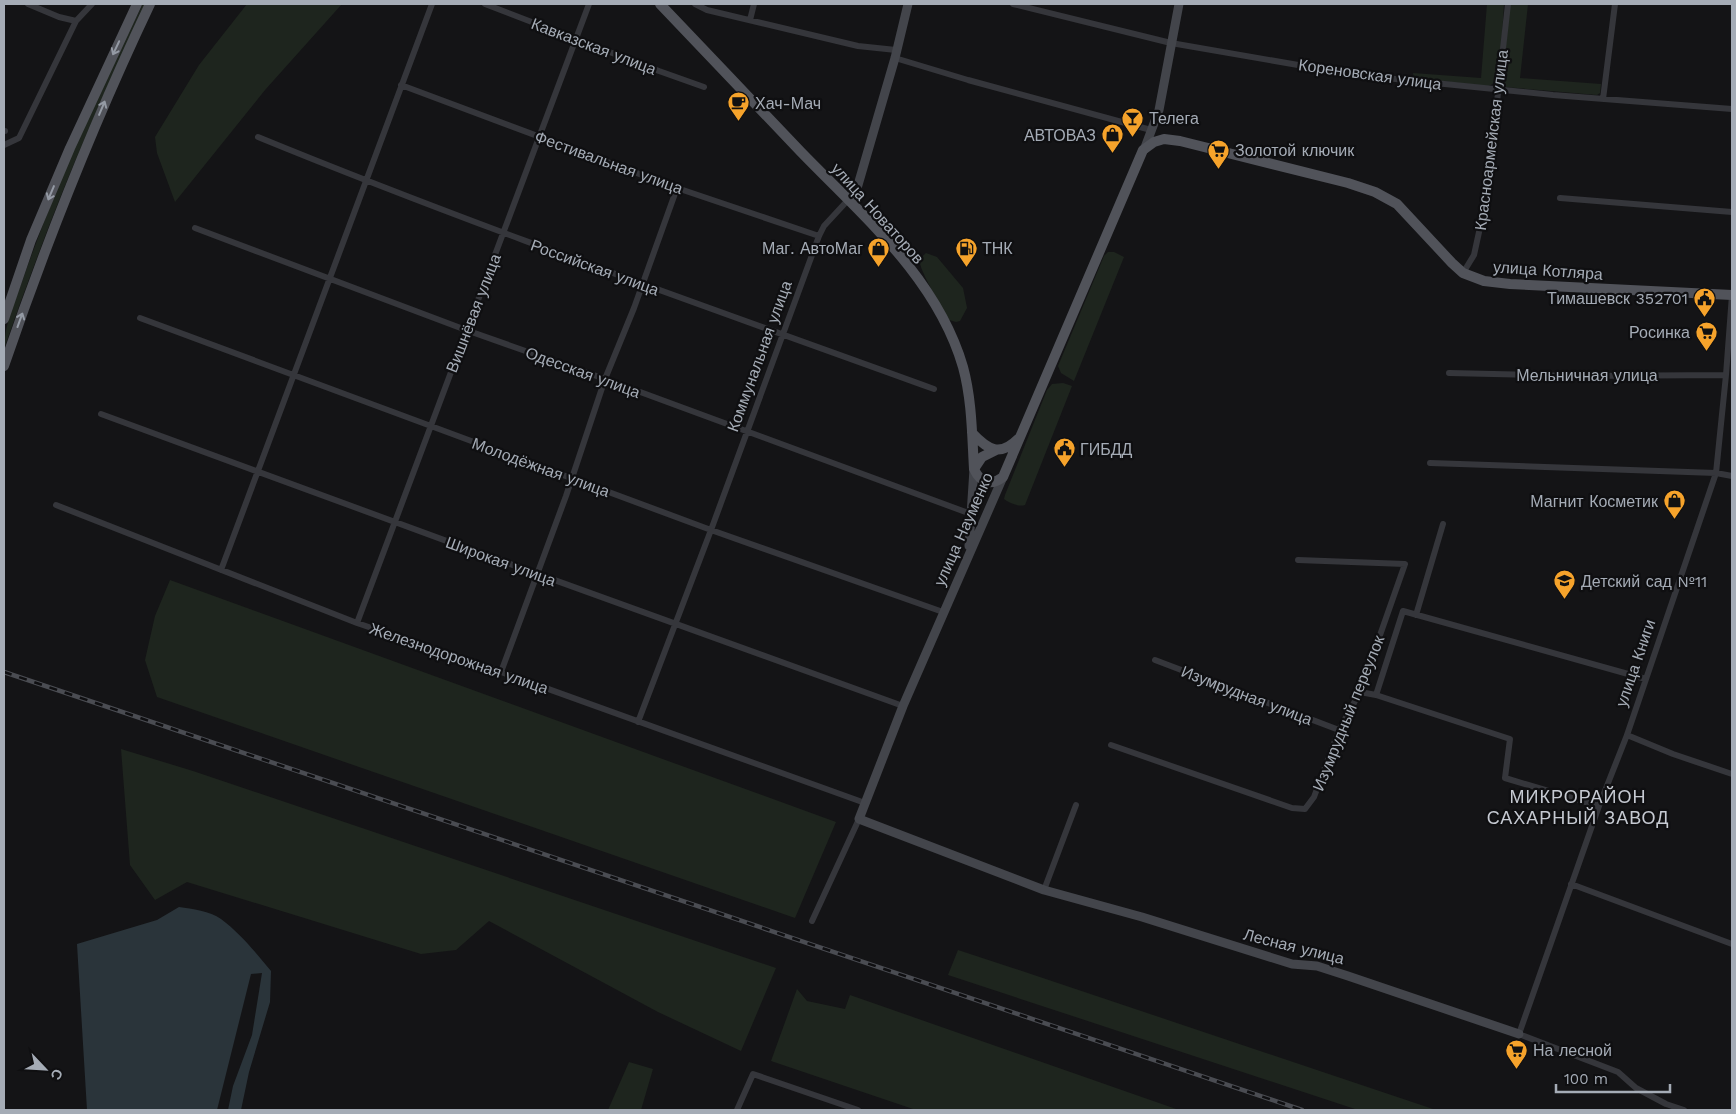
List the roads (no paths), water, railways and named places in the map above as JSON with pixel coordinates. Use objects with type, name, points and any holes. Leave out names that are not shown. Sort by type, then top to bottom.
[{"type":"main road","points":[[4,319],[32,240],[66,157],[137,4]]},
{"type":"main road","points":[[4,366],[46,246],[83,152],[150,4]]},
{"type":"main road","name":"улица Новаторов","points":[[660,4],[883,235],[922,284],[944,320],[962,367],[969,397],[974,469],[968,553]]},
{"type":"main road","name":"Коммунальная улица","points":[[848,200],[858,185],[908,4]]},
{"type":"main road","name":"улица Науменко","points":[[859,819],[903,706],[968,553],[1003,477],[1152,130],[1159,110],[1179,4]]},
{"type":"main road","name":"улица Котляра","points":[[1144,150],[1154,142],[1164,139],[1180,141],[1348,183],[1375,192],[1397,204],[1463,273],[1484,281],[1510,284],[1732,295]]},
{"type":"main road","points":[[972,433],[988,448],[1009,453],[1010,459]]},
{"type":"main road","points":[[1003,477],[993,483],[988,483],[978,476],[974,469],[982,457],[1012,446],[1019,438]]},
{"type":"main road","name":"Лесная улица","points":[[859,819],[1044,890],[1142,917],[1292,964],[1317,966],[1519,1034]]},
{"type":"street","points":[[28,4],[59,17],[76,21]]},
{"type":"street","points":[[4,145],[19,138],[76,21],[92,4]]},
{"type":"street","points":[[221,570],[432,4]]},
{"type":"street","name":"Кавказская улица","points":[[485,4],[659,72],[704,86]]},
{"type":"street","name":"Вишнёвая улица","points":[[356,623],[589,4]]},
{"type":"street","points":[[695,4],[707,10],[895,54],[968,80],[1152,130]]},
{"type":"street","points":[[750,20],[754,4]]},
{"type":"street","name":"Кореновская улица","points":[[1013,4],[1171,42],[1356,76],[1732,109]]},
{"type":"street","name":"Красноармейская улица","points":[[1463,273],[1474,255],[1486,200],[1508,4]]},
{"type":"street","points":[[1603,99],[1615,4]]},
{"type":"street","name":"Фестивальная улица","points":[[401,85],[677,188],[819,236]]},
{"type":"street","name":"Российская улица","points":[[258,138],[365,182],[934,389]]},
{"type":"street","points":[[501,672],[572,478],[605,379],[634,308],[641,284],[677,188]]},
{"type":"street","points":[[1560,198],[1732,212]]},
{"type":"street","name":"Коммунальная улица","points":[[638,722],[819,236],[824,226],[848,200]]},
{"type":"street","name":"Одесская улица","points":[[195,228],[466,330],[605,379],[971,514]]},
{"type":"street","name":"улица Книги","points":[[1519,1034],[1599,806],[1627,735],[1716,473],[1732,295]]},
{"type":"street","name":"Молодёжная улица","points":[[140,318],[711,530],[944,612]]},
{"type":"street","name":"Мельничная улица","points":[[1449,373],[1575,376],[1726,375]]},
{"type":"street","name":"Широкая улица","points":[[101,414],[394,523],[903,706]]},
{"type":"street","points":[[1430,462],[1716,473],[1732,476]]},
{"type":"street","name":"Железнодорожная улица","points":[[56,505],[356,623],[501,672],[865,803]]},
{"type":"street","points":[[1416,615],[1443,524]]},
{"type":"street","name":"Изумрудный переулок","points":[[1111,745],[1292,808],[1305,809],[1314,797],[1339,730],[1360,692],[1405,564],[1298,560]]},
{"type":"street","points":[[1376,695],[1403,611],[1646,679]]},
{"type":"street","name":"Изумрудная улица","points":[[1155,660],[1339,730]]},
{"type":"street","points":[[1360,692],[1376,695],[1510,739],[1505,778],[1599,806]]},
{"type":"street","points":[[1627,735],[1673,754],[1732,774]]},
{"type":"street","points":[[1044,890],[1076,805]]},
{"type":"street","name":"улица Науменко","points":[[812,921],[859,819]]},
{"type":"street","points":[[1571,884],[1732,944]]},
{"type":"street","name":"Лесная улица","points":[[1519,1034],[1618,1072],[1636,1088],[1666,1104],[1684,1110]]},
{"type":"street","points":[[737,1110],[753,1074],[858,1110]]},
{"type":"railway","points":[[4,672],[1302,1110]]},
{"type":"place","name":"Хач-Мач","points":[[739,122]]},
{"type":"place","name":"Телега","points":[[1133,137]]},
{"type":"place","name":"АВТОВАЗ","points":[[1112,154]]},
{"type":"place","name":"Золотой ключик","points":[[1219,169]]},
{"type":"place","name":"Маг. АвтоМаг","points":[[879,267]]},
{"type":"place","name":"ТНК","points":[[966,267]]},
{"type":"place","name":"Тимашевск 352701","points":[[1704,317]]},
{"type":"place","name":"Росинка","points":[[1706,351]]},
{"type":"place","name":"ГИБДД","points":[[1064,468]]},
{"type":"place","name":"Магнит Косметик","points":[[1674,520]]},
{"type":"place","name":"Детский сад №11","points":[[1565,600]]},
{"type":"place","name":"На лесной","points":[[1517,1069]]},
{"type":"district","name":"МИКРОРАЙОН САХАРНЫЙ ЗАВОД","points":[[1578,808]]}]
